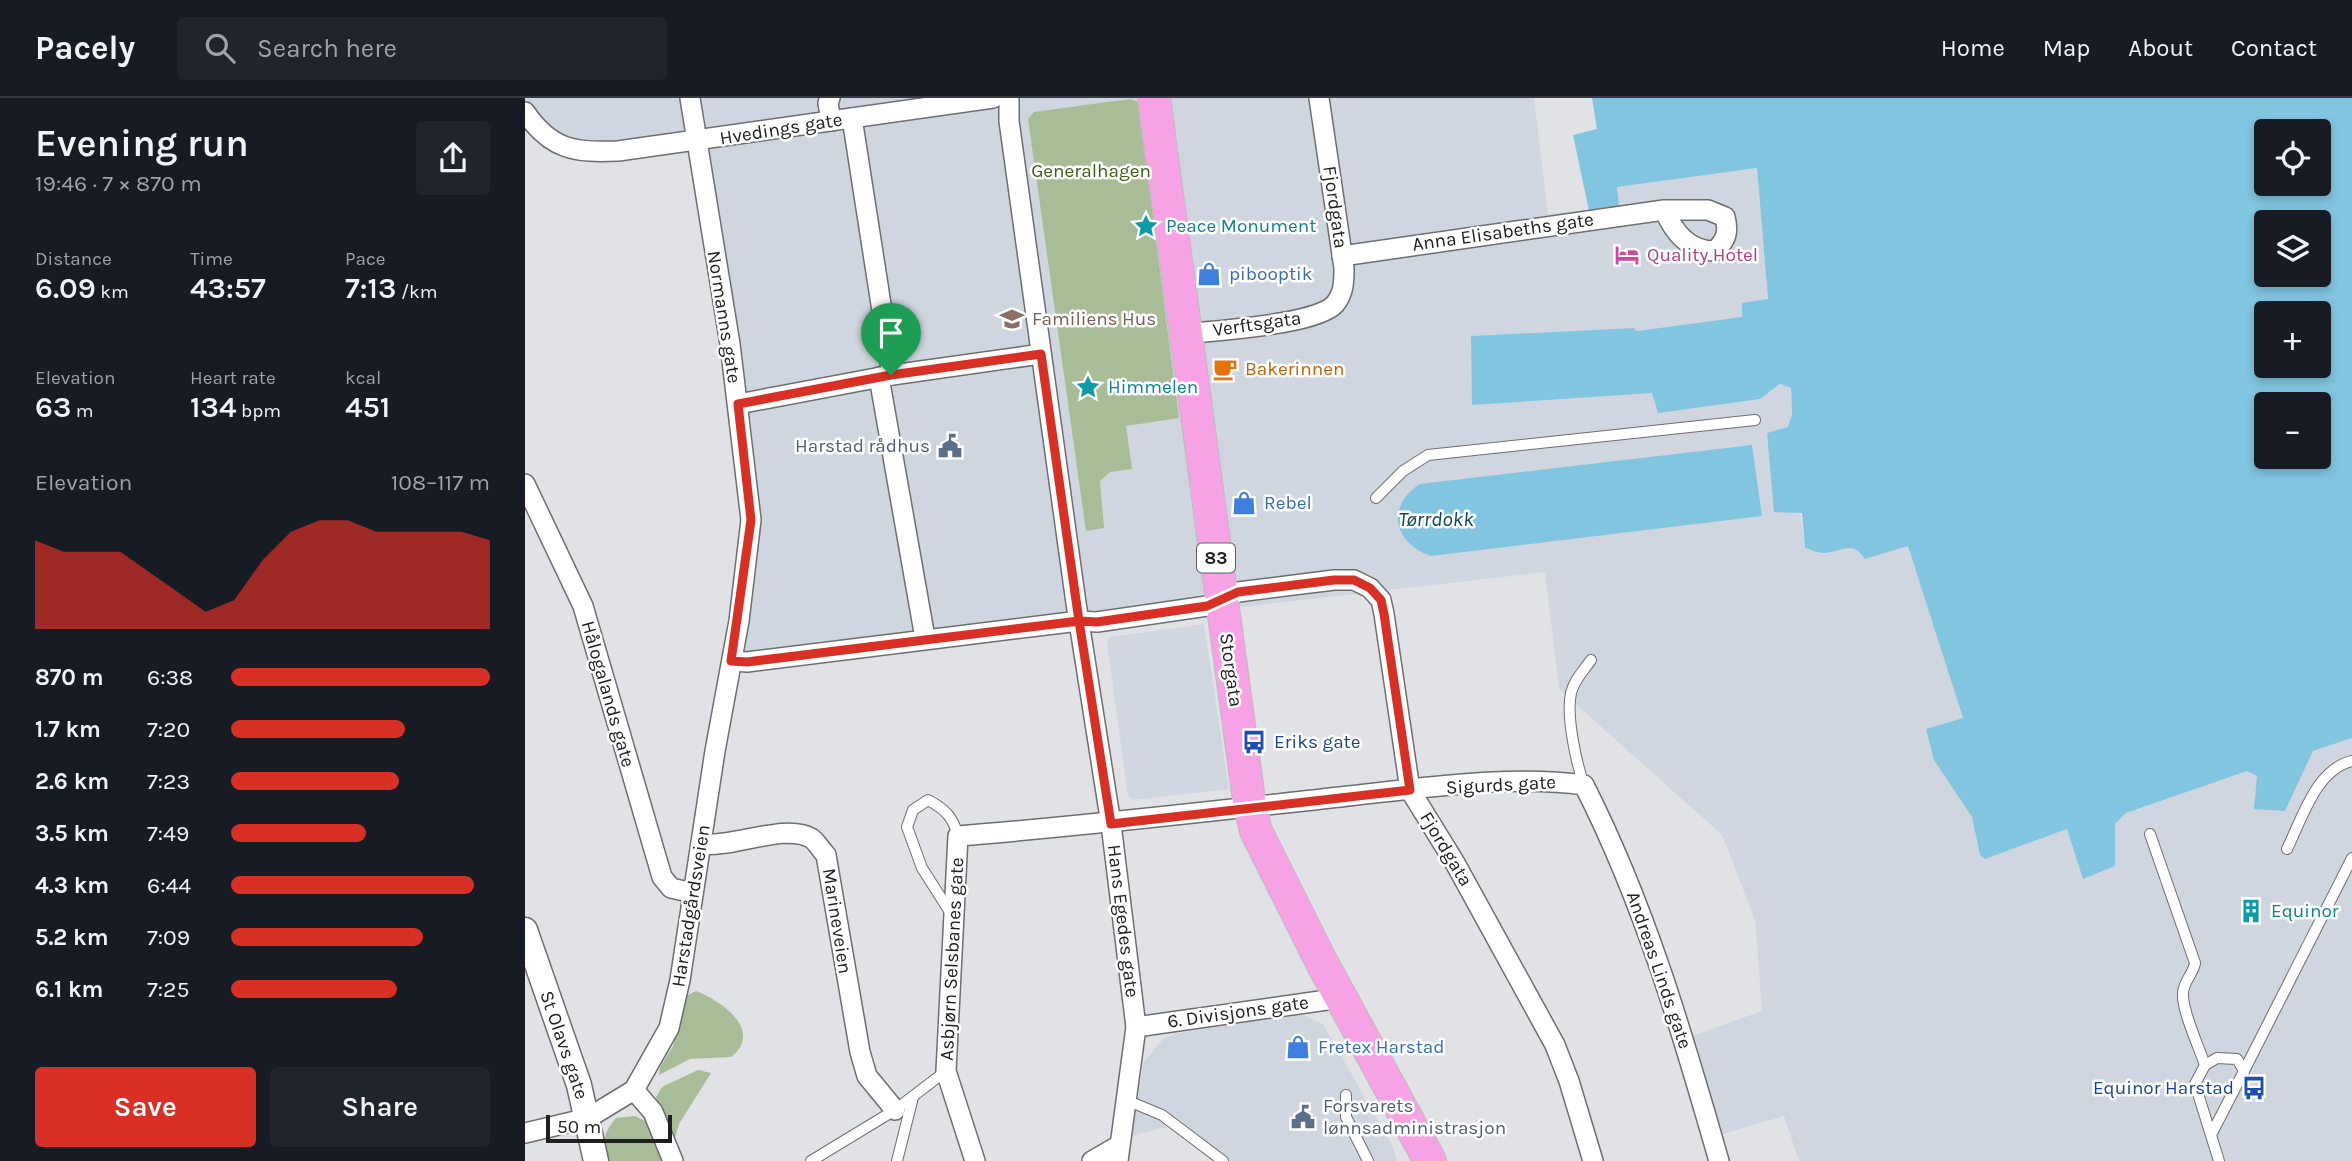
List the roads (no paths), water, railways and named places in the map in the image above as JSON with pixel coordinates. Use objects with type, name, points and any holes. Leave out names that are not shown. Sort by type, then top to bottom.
[{"type":"highway","name":"Storgata","points":[[1154,98],[1250,807],[1256,831],[1341,998],[1429,1161]]},
{"type":"street","name":"Normanns gate","points":[[690,98],[738,404],[751,520],[731,661]]},
{"type":"street","points":[[830,98],[828,103],[831,121]]},
{"type":"street","name":"Hvedings gate","points":[[525,112],[535,127],[554,143],[582,152],[618,151],[993,98]]},
{"type":"street","name":"Hans Egedes gate","points":[[1009,98],[1009,121],[1079,621],[1111,824],[1136,1027],[1118,1154]]},
{"type":"street","name":"Fjordgata","points":[[1319,98],[1342,256],[1344,289],[1326,311]]},
{"type":"street","points":[[852,118],[885,376],[925,638]]},
{"type":"street","name":"Anna Elisabeths gate","points":[[1342,256],[1664,210]]},
{"type":"street","name":"Verftsgata","points":[[1186,334],[1305,318],[1326,311]]},
{"type":"street","points":[[738,404],[885,376],[1041,354]]},
{"type":"street","name":"Hålogalands gate","points":[[525,484],[583,606],[662,877],[671,888],[693,892]]},
{"type":"street","name":"Fjordgata","points":[[1222,600],[1238,592],[1334,580],[1354,580],[1370,588],[1381,600],[1410,790],[1468,885],[1555,1045],[1593,1161]]},
{"type":"street","points":[[731,661],[747,662],[1079,621],[1097,622],[1207,606],[1222,600]]},
{"type":"street","name":"Harstadgårdsveien","points":[[525,1133],[589,1118],[633,1090],[669,1028],[680,980],[731,661]]},
{"type":"street","name":"Sigurds gate","points":[[958,836],[1111,824],[1410,790],[1553,780],[1584,785]]},
{"type":"street","name":"Andreas Linds gate","points":[[1584,785],[1622,864],[1649,931],[1719,1161]]},
{"type":"street","name":"Marineveien","points":[[701,844],[719,846],[790,833],[811,838],[826,855],[860,1052],[867,1076],[895,1110]]},
{"type":"street","name":"Asbjørn Selsbanes gate","points":[[958,836],[946,1071],[975,1161]]},
{"type":"street","name":"St Olavs gate","points":[[525,930],[589,1118],[596,1161]]},
{"type":"street","name":"6. Divisjons gate","points":[[1136,1027],[1341,998]]},
{"type":"street","points":[[633,1090],[653,1112],[673,1161]]},
{"type":"street","points":[[1092,1161],[1118,1154]]},
{"type":"lane","points":[[1376,498],[1403,471],[1429,455],[1755,420]]},
{"type":"lane","points":[[1584,785],[1576,762],[1571,697],[1578,678],[1591,660]]},
{"type":"lane","points":[[2287,849],[2317,788],[2337,764],[2352,761]]},
{"type":"lane","points":[[955,919],[922,868],[907,827],[913,810],[928,800],[941,807],[954,821],[958,836]]},
{"type":"lane","points":[[2150,834],[2195,963],[2194,973],[2184,983],[2182,997],[2205,1065]]},
{"type":"lane","points":[[2211,1135],[2352,858]]},
{"type":"lane","points":[[2219,1161],[2195,1084],[2205,1065],[2230,1056],[2237,1059],[2244,1071]]},
{"type":"lane","points":[[811,1161],[895,1110],[946,1071]]},
{"type":"lane","points":[[1346,1095],[1346,1117],[1368,1161]]},
{"type":"lane","points":[[897,1161],[914,1096]]},
{"type":"lane","points":[[1126,1100],[1162,1115],[1223,1161]]},
{"type":"water","points":[[1592,98],[2352,98],[2352,738],[2313,751],[2285,811],[2254,809],[2257,776],[2247,771],[2126,813],[2115,824],[2115,866],[2083,879],[2067,829],[1985,859],[1980,855],[1972,817],[1934,760],[1926,729],[1963,718],[1908,546],[1865,559],[1856,549],[1851,548],[1818,552],[1805,548],[1802,513],[1774,512],[1767,433],[1788,427],[1792,415],[1791,388],[1780,384],[1760,399],[1658,413],[1652,393],[1472,405],[1471,336],[1634,328],[1637,331],[1742,317],[1742,303],[1768,299],[1757,168],[1617,187],[1619,207],[1589,211],[1573,135],[1597,129]]},
{"type":"water","name":"Tørrdokk","points":[[1752,445],[1762,516],[1431,556],[1409,543],[1399,524],[1398,513],[1402,503],[1420,484]]},
{"type":"place","name":"Peace Monument","points":[[1146,226]]},
{"type":"place","name":"Quality Hotel","points":[[1627,255]]},
{"type":"place","name":"pibooptik","points":[[1209,274]]},
{"type":"place","name":"Familiens Hus","points":[[1012,319]]},
{"type":"place","name":"Bakerinnen","points":[[1225,369]]},
{"type":"place","name":"Himmelen","points":[[1088,387]]},
{"type":"place","name":"Harstad rådhus","points":[[950,446]]},
{"type":"place","name":"Rebel","points":[[1244,503]]},
{"type":"place","name":"Eriks gate","points":[[1254,742]]},
{"type":"place","name":"Equinor","points":[[2251,911]]},
{"type":"place","name":"Fretex Harstad","points":[[1298,1047]]},
{"type":"place","name":"Equinor Harstad","points":[[2254,1088]]},
{"type":"place","name":"Forsvarets lønnsadministrasjon","points":[[1303,1117]]},
{"type":"park label","name":"Generalhagen","points":[[1091,171]]}]
